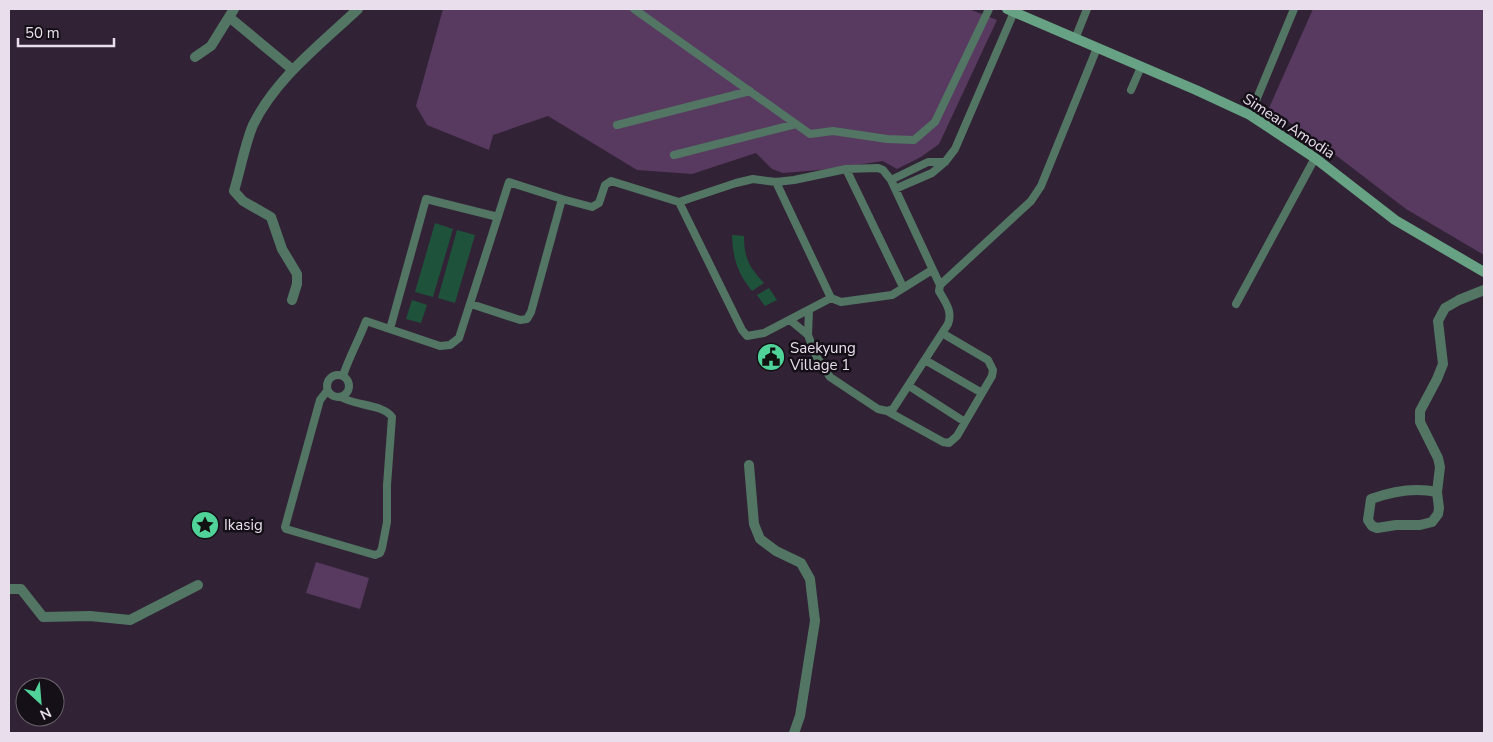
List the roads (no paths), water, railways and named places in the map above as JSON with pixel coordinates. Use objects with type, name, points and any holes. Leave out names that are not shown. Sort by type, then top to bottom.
[{"type":"street","points":[[292,300],[297,284],[297,274],[282,249],[271,217],[263,210],[244,201],[234,191],[252,127],[266,102],[293,70],[358,9]]},
{"type":"street","name":"Simean Amodia","points":[[1010,10],[1250,115],[1315,158],[1395,220],[1484,272]]},
{"type":"street","points":[[195,56],[210,46],[231,13],[293,70]]},
{"type":"street","points":[[1437,492],[1425,489],[1401,490],[1371,499],[1368,520],[1372,526],[1377,528],[1396,524],[1420,525],[1432,522],[1439,508],[1437,492],[1440,467],[1438,458],[1420,422],[1420,411],[1443,364],[1438,321],[1445,308],[1484,290]]},
{"type":"street","points":[[749,465],[754,524],[760,539],[776,551],[801,563],[810,580],[815,621],[800,716],[794,733]]},
{"type":"street","points":[[9,589],[21,589],[43,617],[90,616],[130,620],[198,585]]},
{"type":"lane","points":[[634,9],[810,134],[833,131],[887,139],[914,140],[935,122],[989,9]]},
{"type":"lane","points":[[1075,39],[1087,9]]},
{"type":"lane","points":[[1250,115],[1294,9]]},
{"type":"lane","points":[[895,189],[932,173],[945,162],[955,149],[1010,10]]},
{"type":"lane","points":[[940,285],[1031,201],[1041,186],[1097,48]]},
{"type":"lane","points":[[1131,90],[1141,67]]},
{"type":"lane","points":[[617,125],[750,91]]},
{"type":"lane","points":[[674,155],[796,124]]},
{"type":"lane","points":[[1236,304],[1315,158]]},
{"type":"lane","points":[[891,180],[928,162],[945,162]]},
{"type":"lane","points":[[343,376],[348,360],[357,345],[366,321],[440,346],[450,345],[459,338],[509,182],[592,207],[600,203],[605,185],[611,181],[678,202],[753,179],[776,182],[846,169],[878,168],[883,170],[891,180],[940,285],[939,291],[949,310],[950,317],[894,409],[887,411]]},
{"type":"lane","points":[[846,169],[903,287]]},
{"type":"lane","points":[[776,182],[831,298],[841,302],[892,295],[932,270]]},
{"type":"lane","points":[[390,329],[426,199],[498,217]]},
{"type":"lane","points":[[471,304],[520,320],[527,319],[531,312],[562,199]]},
{"type":"lane","points":[[678,202],[742,330],[747,336],[764,333],[831,298]]},
{"type":"lane","points":[[809,310],[808,335],[816,356],[830,377],[878,409],[887,411],[943,442],[949,443],[957,436],[992,376],[993,370],[988,360],[942,333]]},
{"type":"lane","points":[[790,320],[808,335]]},
{"type":"lane","points":[[925,360],[982,393]]},
{"type":"lane","points":[[327,391],[320,400],[285,526],[286,529],[375,555],[380,553],[382,548],[387,522],[387,485],[392,418],[384,410],[333,396],[327,391],[326,385],[332,376],[343,376]]},
{"type":"lane","points":[[341,397],[345,395],[348,387],[348,383],[343,376]]},
{"type":"lane","points":[[909,386],[965,422]]},
{"type":"place","name":"Saekyung Village 1","points":[[771,357]]},
{"type":"place","name":"Ikasig","points":[[205,525]]}]
